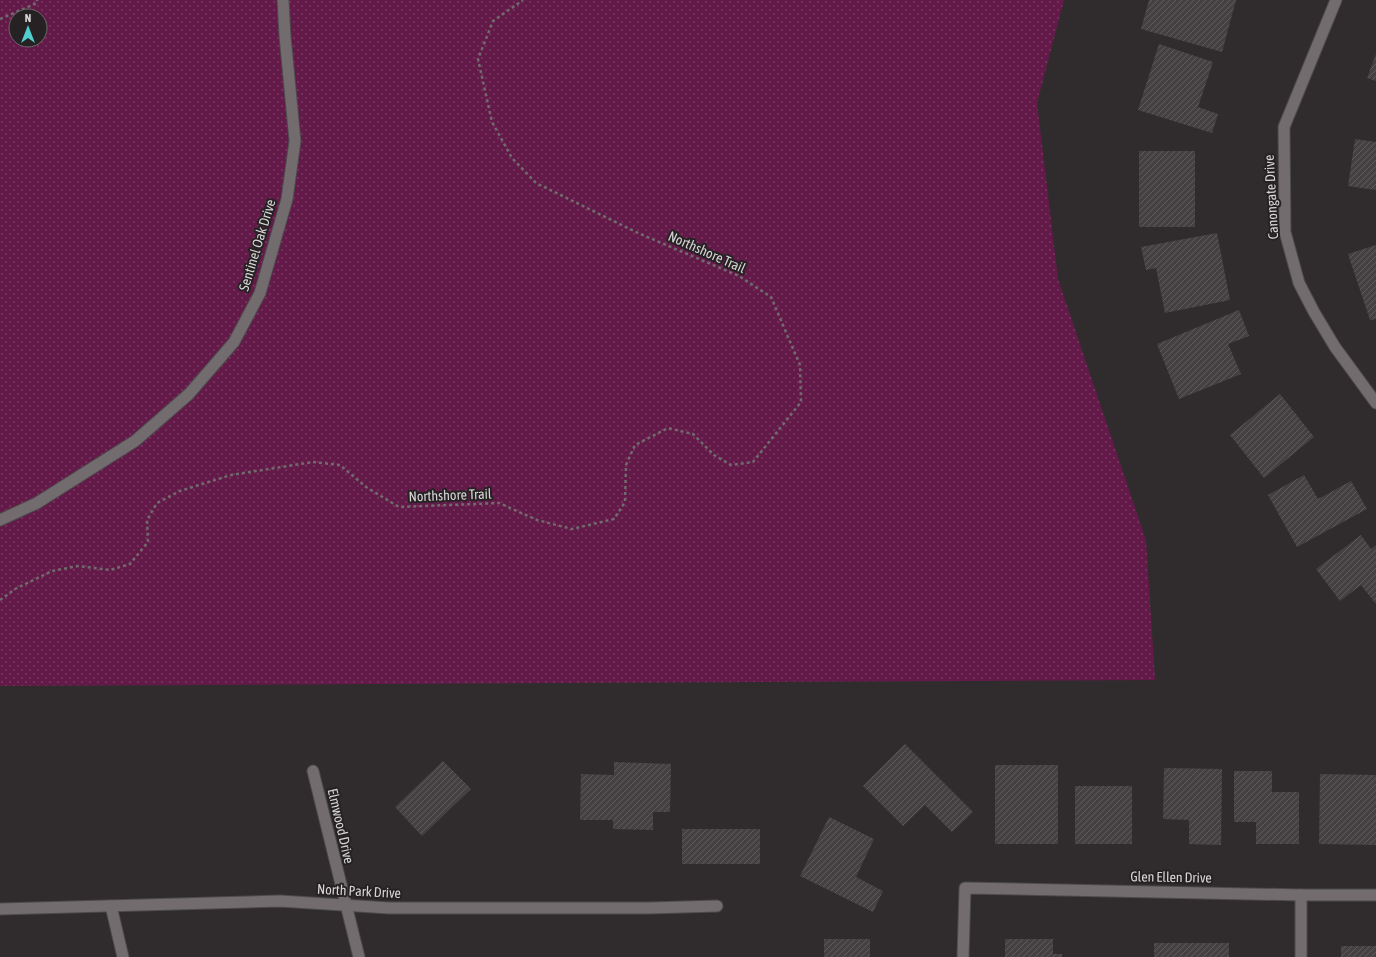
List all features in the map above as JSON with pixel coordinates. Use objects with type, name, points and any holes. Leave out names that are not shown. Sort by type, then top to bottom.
[{"type":"street","name":"Sentinel Oak Drive","points":[[0,520],[37,503],[135,441],[189,394],[234,342],[260,293],[287,199],[295,141],[285,36],[284,0]]},
{"type":"street","name":"Canongate Drive","points":[[1336,0],[1284,127],[1285,232],[1299,283],[1314,312],[1335,346],[1376,402]]},
{"type":"street","name":"Elmwood Drive","points":[[313,771],[345,906],[359,957]]},
{"type":"street","name":"Glen Ellen Drive","points":[[963,957],[965,888],[1301,895],[1376,895]]},
{"type":"street","points":[[1301,895],[1301,957]]},
{"type":"street","name":"North Park Drive","points":[[0,909],[280,901],[389,908],[649,908],[717,906]]},
{"type":"street","points":[[111,906],[123,957]]},
{"type":"path","points":[[0,19],[37,3],[38,0]]},
{"type":"path","name":"Northshore Trail","points":[[0,600],[15,589],[52,571],[78,566],[110,570],[130,564],[148,542],[147,520],[157,503],[180,492],[231,475],[313,462],[340,465],[366,487],[400,507],[499,503],[536,520],[572,529],[614,519],[625,502],[626,465],[635,445],[668,428],[693,434],[714,454],[730,465],[753,462],[801,402],[800,365],[770,296],[739,276],[638,233],[536,183],[512,158],[492,122],[478,59],[493,21],[523,0]]},
{"type":"shaded area","points":[[0,0],[1064,0],[1037,103],[1058,279],[1146,540],[1155,680],[0,686]]},
{"type":"building","points":[[1149,0],[1236,0],[1222,52],[1141,29]]},
{"type":"building","points":[[1159,44],[1213,62],[1198,107],[1218,114],[1212,133],[1138,110]]},
{"type":"building","points":[[1376,54],[1376,81],[1367,78]]},
{"type":"building","points":[[1355,139],[1376,142],[1376,190],[1348,186]]},
{"type":"building","points":[[1139,151],[1195,151],[1195,227],[1139,227]]},
{"type":"building","points":[[1217,233],[1230,300],[1165,313],[1156,268],[1146,270],[1141,247]]},
{"type":"building","points":[[1376,245],[1376,319],[1370,320],[1348,254]]},
{"type":"building","points":[[1239,310],[1249,336],[1228,344],[1241,374],[1179,399],[1157,344]]},
{"type":"building","points":[[1280,394],[1314,437],[1264,478],[1230,435]]},
{"type":"building","points":[[1304,475],[1318,499],[1351,481],[1367,509],[1297,547],[1268,495]]},
{"type":"building","points":[[1361,535],[1371,549],[1376,545],[1376,604],[1361,585],[1340,601],[1316,569]]},
{"type":"building","points":[[905,744],[973,812],[952,832],[925,805],[903,826],[863,786]]},
{"type":"building","points":[[443,761],[471,789],[422,836],[395,807]]},
{"type":"building","points":[[614,762],[671,764],[670,812],[653,812],[653,830],[613,829],[613,820],[580,820],[581,774],[614,775]]},
{"type":"building","points":[[995,765],[1058,765],[1058,844],[995,844]]},
{"type":"building","points":[[1164,768],[1222,769],[1221,845],[1189,844],[1189,820],[1163,819]]},
{"type":"building","points":[[1234,771],[1272,771],[1272,792],[1299,792],[1299,844],[1256,844],[1256,822],[1234,822]]},
{"type":"building","points":[[1320,774],[1376,775],[1376,845],[1319,844]]},
{"type":"building","points":[[1075,786],[1132,786],[1132,844],[1075,844]]},
{"type":"building","points":[[829,817],[874,839],[856,877],[883,891],[873,912],[800,876]]},
{"type":"building","points":[[682,829],[760,829],[760,864],[682,864]]},
{"type":"building","points":[[824,939],[870,939],[870,957],[824,957]]},
{"type":"building","points":[[1005,939],[1053,939],[1053,954],[1062,954],[1062,957],[1005,957]]},
{"type":"building","points":[[1154,943],[1229,943],[1229,957],[1154,957]]},
{"type":"building","points":[[1341,946],[1376,946],[1376,957],[1341,957]]}]
